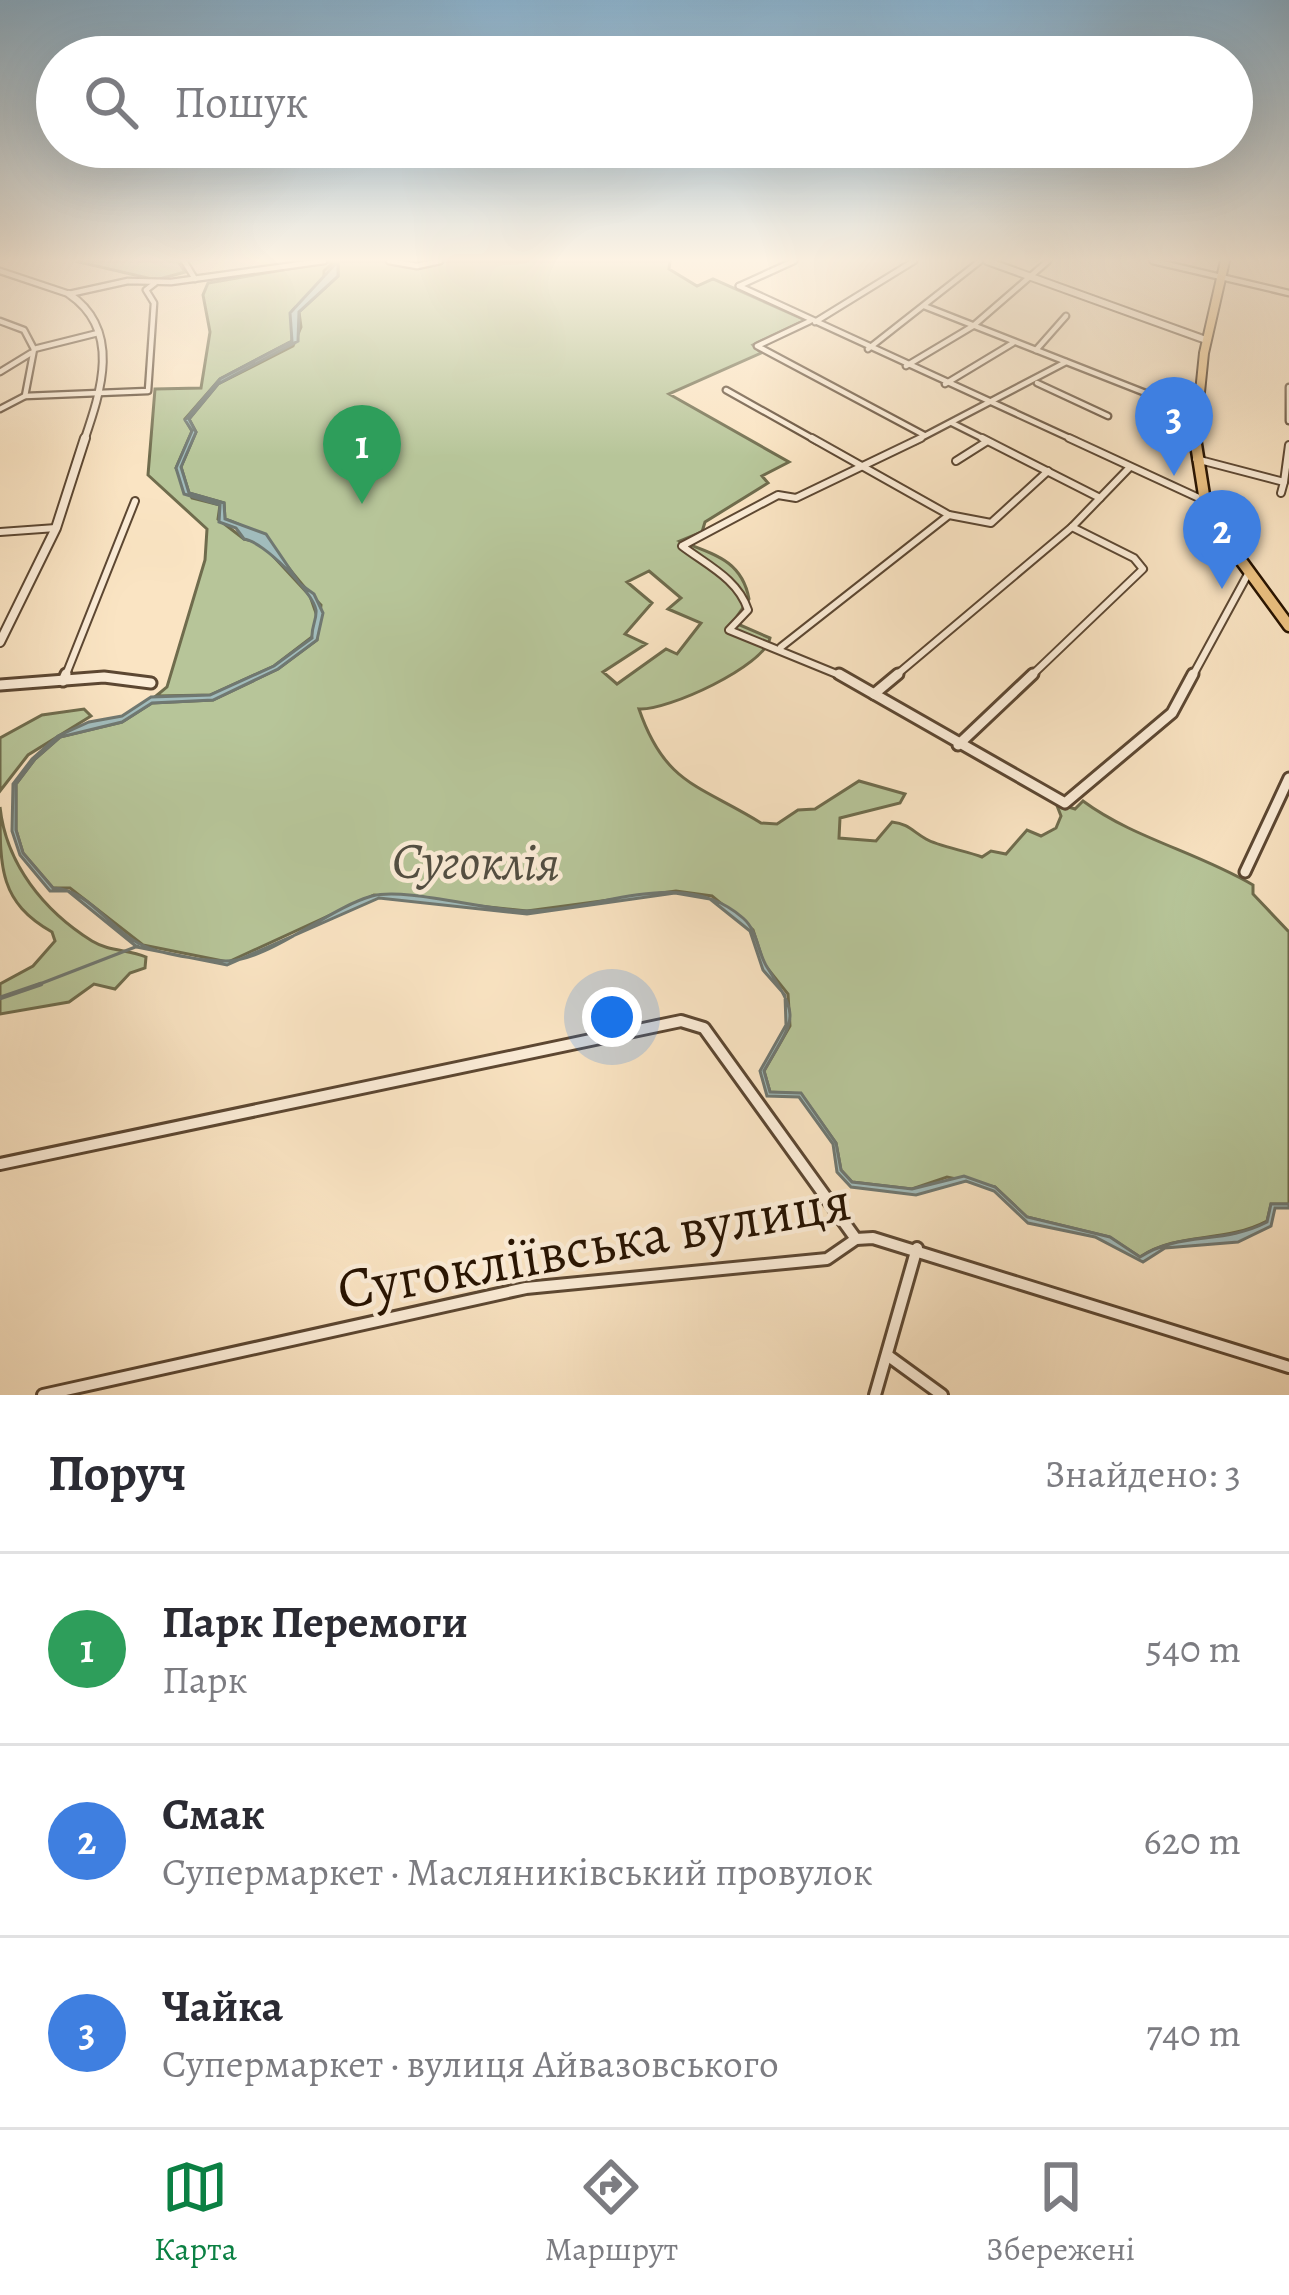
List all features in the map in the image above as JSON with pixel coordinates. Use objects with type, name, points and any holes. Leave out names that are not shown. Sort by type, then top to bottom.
[{"type":"main road","points":[[1209,326],[1196,459],[1201,499],[1248,574],[1289,626]]},
{"type":"street","points":[[14,326],[24,330],[32,351],[34,365],[25,396]]},
{"type":"street","points":[[0,642],[56,528],[102,394],[107,371],[95,326]]},
{"type":"street","points":[[0,409],[25,396],[148,391],[152,326]]},
{"type":"street","points":[[802,326],[757,346],[924,435]]},
{"type":"street","points":[[823,326],[1201,499]]},
{"type":"street","points":[[868,349],[908,326]]},
{"type":"street","points":[[973,326],[1199,414]]},
{"type":"street","points":[[906,366],[973,326]]},
{"type":"street","points":[[1036,350],[1057,326]]},
{"type":"street","points":[[1167,326],[1206,340]]},
{"type":"street","points":[[2,370],[32,351],[98,333]]},
{"type":"street","points":[[945,384],[1015,342]]},
{"type":"street","points":[[1066,362],[864,466],[796,498],[778,495],[682,546],[735,586],[748,602],[748,610],[729,631],[780,648],[874,694],[1065,803],[1085,791],[1172,712],[1248,574]]},
{"type":"street","points":[[1035,382],[1108,416]]},
{"type":"street","points":[[726,390],[949,515],[991,523],[1048,471]]},
{"type":"street","points":[[1289,391],[1289,421]]},
{"type":"street","points":[[952,423],[1100,498]]},
{"type":"street","points":[[956,460],[987,441]]},
{"type":"street","points":[[1281,494],[1289,445]]},
{"type":"street","points":[[1196,459],[1284,482]]},
{"type":"street","points":[[874,694],[1072,527],[1130,467]]},
{"type":"street","points":[[63,681],[135,501]]},
{"type":"street","points":[[780,648],[949,515]]},
{"type":"street","points":[[958,745],[1144,569],[1135,558],[1072,527]]},
{"type":"street","points":[[0,532],[56,528]]},
{"type":"street","points":[[0,685],[151,682]]},
{"type":"street","points":[[1246,872],[1289,778]]},
{"type":"street","points":[[0,1164],[681,1021],[704,1028],[856,1239]]},
{"type":"street","name":"Сугокліївська вулиця","points":[[43,1395],[526,1288],[827,1259],[856,1239],[917,1248],[1289,1367]]},
{"type":"street","points":[[875,1395],[917,1248]]},
{"type":"street","points":[[887,1355],[942,1395]]},
{"type":"green space","points":[[209,326],[292,326],[292,341],[220,379],[185,419],[192,431],[176,468],[192,498],[220,505],[218,519],[244,539],[261,543],[310,596],[317,616],[312,637],[274,666],[210,695],[156,696],[167,687],[205,560],[207,529],[148,475],[155,389],[201,388]]},
{"type":"green space","points":[[792,326],[753,345],[761,353],[669,394],[789,462],[762,476],[768,483],[705,522],[702,532],[680,541],[733,567],[749,599],[733,622],[770,638],[751,661],[713,685],[671,703],[639,709],[660,754],[687,780],[761,823],[777,824],[798,810],[815,809],[859,781],[905,794],[900,803],[840,818],[839,838],[876,841],[892,822],[931,842],[982,857],[991,851],[1006,854],[1027,830],[1041,836],[1056,828],[1061,816],[1056,803],[1075,809],[1083,801],[1123,825],[1253,885],[1253,894],[1289,932],[1289,1204],[1271,1204],[1267,1221],[1251,1228],[1170,1244],[1140,1257],[1109,1237],[1027,1217],[995,1187],[947,1177],[912,1189],[852,1182],[841,1170],[836,1143],[801,1094],[770,1092],[764,1071],[790,1026],[788,994],[764,964],[753,930],[712,896],[676,891],[527,911],[374,895],[228,962],[143,945],[70,888],[53,888],[23,853],[16,830],[16,784],[35,759],[60,737],[122,722],[152,703],[213,700],[278,669],[317,640],[321,605],[267,544],[225,519],[224,503],[189,493],[181,467],[196,432],[189,419],[218,384],[293,346],[301,327]],"holes":[[[649,571],[681,598],[668,609],[701,623],[677,654],[666,649],[617,684],[603,672],[646,644],[625,634],[652,603],[627,582]]]},
{"type":"green space","points":[[84,709],[91,716],[28,755],[0,791],[0,738],[42,715]]},
{"type":"green space","points":[[0,807],[10,848],[43,900],[92,941],[146,957],[145,968],[130,973],[115,989],[94,984],[69,1002],[0,1014],[0,984],[33,966],[55,941],[52,932],[22,909],[6,882]]},
{"type":"water","points":[[291,326],[299,326],[298,341],[218,384],[189,419],[196,432],[181,467],[189,493],[224,503],[225,519],[266,534],[300,584],[263,548],[219,522],[220,505],[184,494],[176,468],[192,431],[185,420],[220,379],[292,341]]},
{"type":"water","points":[[300,584],[314,594],[323,613],[317,640],[278,669],[213,700],[152,703],[122,722],[60,737],[35,759],[16,784],[16,830],[23,853],[53,888],[68,891],[50,891],[20,855],[12,831],[13,784],[32,759],[58,736],[89,722],[122,716],[151,697],[210,695],[274,666],[312,638],[316,610]]},
{"type":"water","points":[[68,891],[130,938],[161,952],[137,947]]},
{"type":"water","points":[[667,892],[694,894],[707,899],[675,893],[527,914],[379,898],[295,935],[355,902],[386,894],[526,911]]},
{"type":"water","points":[[711,900],[748,923],[781,991],[763,970],[750,931]]},
{"type":"water","points":[[785,998],[788,1028],[764,1071],[770,1092],[801,1093],[836,1143],[841,1170],[852,1182],[912,1189],[964,1176],[995,1187],[1027,1217],[1110,1237],[1140,1257],[1171,1244],[1251,1229],[1267,1222],[1271,1204],[1289,1204],[1289,1208],[1275,1208],[1271,1226],[1238,1242],[1165,1248],[1143,1262],[1095,1237],[1028,1223],[994,1191],[966,1181],[916,1195],[851,1187],[837,1172],[833,1144],[799,1097],[767,1096],[760,1071],[786,1025]]},
{"type":"waterway","points":[[32,987],[138,946]]},
{"type":"waterway","points":[[0,998],[41,984]]},
{"type":"place","name":"Чайка","points":[[1174,476]]},
{"type":"place","name":"Парк Перемоги","points":[[362,504]]},
{"type":"place","name":"Смак","points":[[1222,589]]},
{"type":"water label","name":"Сугоклія","points":[[476,862]]}]
